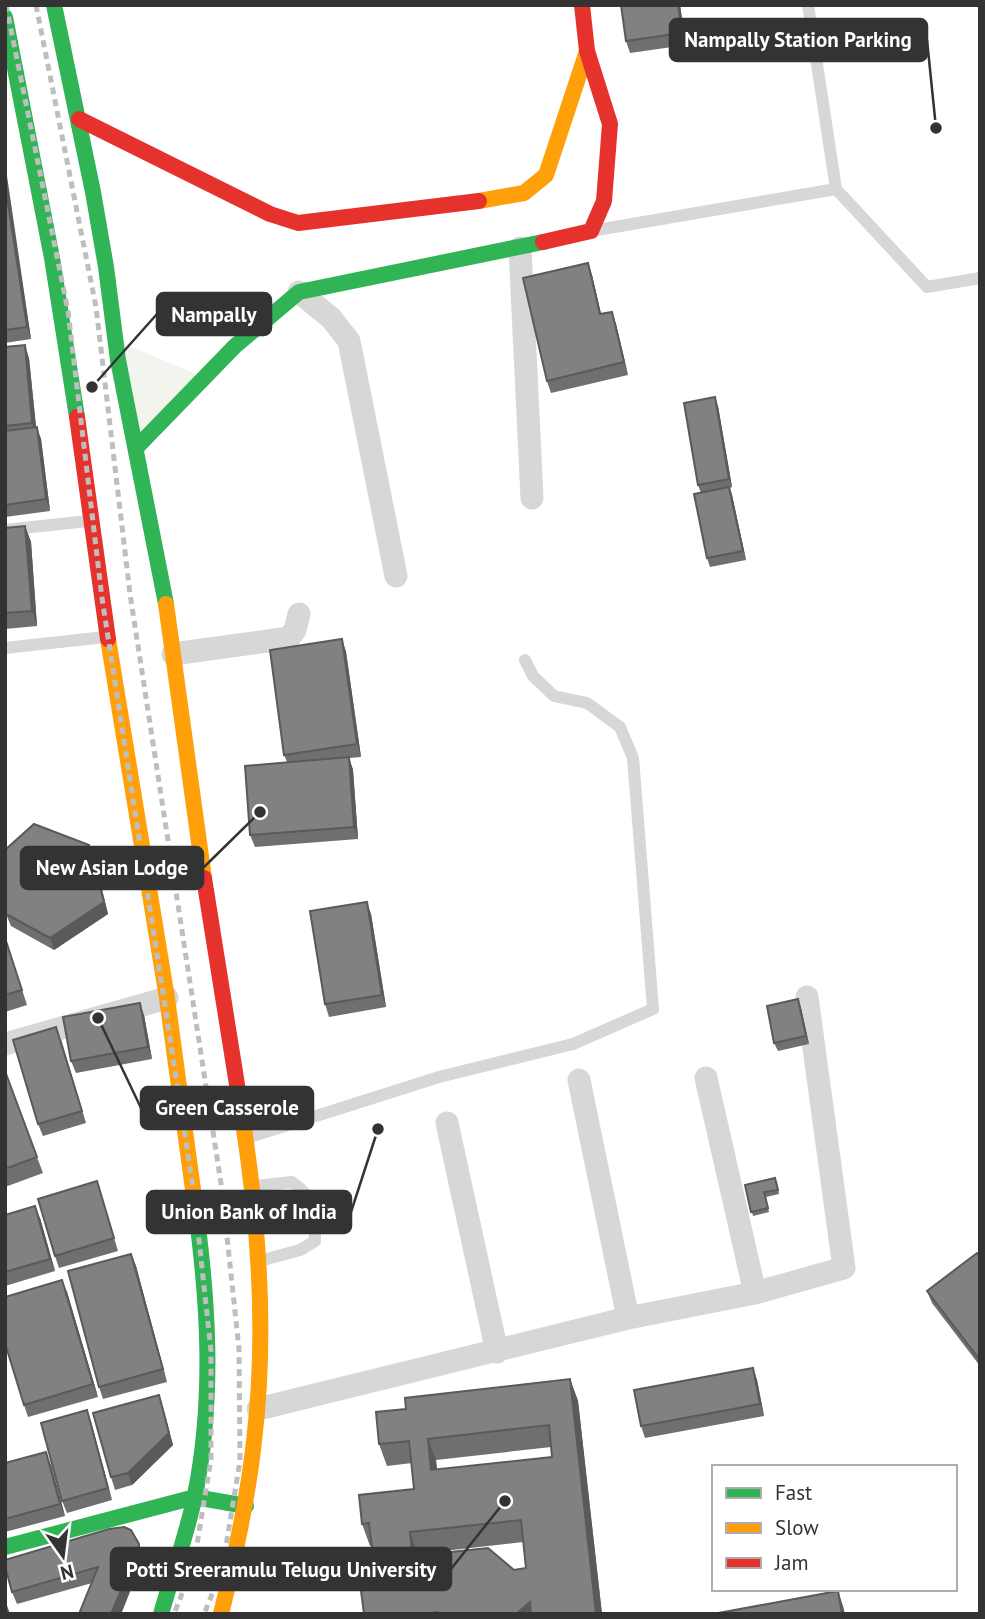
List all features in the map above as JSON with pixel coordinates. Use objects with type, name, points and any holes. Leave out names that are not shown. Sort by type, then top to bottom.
[{"type":"main road","points":[[54,5],[104,253],[118,359],[137,447],[173,654],[200,853],[247,1138],[260,1324],[258,1409],[246,1506],[221,1614]]},
{"type":"main road","points":[[137,447],[252,329],[299,292],[520,248],[591,231],[604,201],[610,124],[587,51],[582,5]]},
{"type":"main road","points":[[5,17],[52,258],[108,637],[167,998],[205,1273],[208,1362],[205,1429],[195,1497],[161,1614]]},
{"type":"main road","points":[[79,119],[270,214],[298,223],[499,198],[524,193],[547,176],[587,51]]},
{"type":"main road","points":[[5,1546],[195,1497],[246,1506]]},
{"type":"street","points":[[520,248],[532,498]]},
{"type":"street","points":[[299,292],[331,318],[349,341],[396,576]]},
{"type":"street","points":[[173,654],[289,638],[299,614]]},
{"type":"street","points":[[258,1409],[628,1318],[755,1293],[844,1268],[807,997]]},
{"type":"street","points":[[5,1044],[167,998]]},
{"type":"street","points":[[706,1078],[755,1293]]},
{"type":"street","points":[[579,1080],[628,1318]]},
{"type":"street","points":[[447,1123],[497,1352]]},
{"type":"lane","points":[[808,5],[836,189],[927,287],[980,278]]},
{"type":"lane","points":[[591,231],[836,189]]},
{"type":"lane","points":[[5,530],[92,521]]},
{"type":"lane","points":[[5,648],[108,637]]},
{"type":"lane","points":[[247,1138],[439,1077],[573,1044],[653,1009],[633,758],[620,727],[587,702],[554,696],[533,676],[525,660]]},
{"type":"lane","points":[[252,1187],[292,1182],[304,1190],[313,1205],[315,1228],[315,1241],[300,1250],[257,1261]]},
{"type":"shaded area","points":[[122,343],[201,376],[130,450]]},
{"type":"building","points":[[621,5],[678,5],[682,33],[626,41]]},
{"type":"building","points":[[5,184],[27,327],[5,330]]},
{"type":"building","points":[[588,263],[600,314],[612,312],[624,362],[547,381],[523,278]]},
{"type":"building","points":[[25,345],[32,423],[5,426],[5,347]]},
{"type":"building","points":[[715,397],[729,479],[698,485],[684,403]]},
{"type":"building","points":[[37,427],[46,499],[5,505],[5,431]]},
{"type":"building","points":[[729,487],[743,551],[707,558],[694,494]]},
{"type":"building","points":[[25,526],[32,611],[5,613],[5,528]]},
{"type":"building","points":[[342,639],[357,744],[284,755],[270,650]]},
{"type":"building","points":[[349,757],[354,827],[250,835],[245,766]]},
{"type":"building","points":[[34,824],[89,845],[104,902],[50,938],[6,914],[5,910],[5,850]]},
{"type":"building","points":[[367,902],[382,995],[325,1004],[310,911]]},
{"type":"building","points":[[5,938],[22,990],[5,995]]},
{"type":"building","points":[[798,999],[806,1036],[774,1043],[767,1006]]},
{"type":"building","points":[[140,1003],[148,1047],[71,1061],[63,1017]]},
{"type":"building","points":[[56,1027],[82,1111],[38,1124],[13,1040]]},
{"type":"building","points":[[5,1071],[37,1157],[5,1169]]},
{"type":"building","points":[[775,1178],[778,1190],[764,1192],[768,1208],[751,1212],[745,1185]]},
{"type":"building","points":[[97,1181],[114,1238],[55,1256],[38,1199]]},
{"type":"building","points":[[35,1206],[50,1259],[5,1272],[5,1215]]},
{"type":"building","points":[[977,1253],[980,1256],[980,1360],[927,1291]]},
{"type":"building","points":[[131,1254],[163,1369],[99,1387],[68,1271]]},
{"type":"building","points":[[62,1280],[93,1384],[24,1405],[5,1343],[5,1297]]},
{"type":"building","points":[[753,1368],[760,1404],[641,1426],[634,1390]]},
{"type":"building","points":[[570,1379],[596,1614],[531,1614],[530,1602],[516,1614],[364,1614],[360,1583],[376,1581],[369,1523],[362,1524],[359,1495],[414,1489],[409,1441],[379,1444],[376,1412],[406,1409],[405,1398]],"holes":[[[549,1425],[552,1457],[431,1470],[428,1439]],[[521,1520],[526,1568],[514,1570],[488,1548],[451,1552],[433,1579],[415,1581],[410,1532]]]},
{"type":"building","points":[[159,1395],[169,1433],[128,1473],[111,1477],[93,1413]]},
{"type":"building","points":[[87,1410],[108,1488],[62,1501],[41,1423]]},
{"type":"building","points":[[46,1452],[60,1504],[5,1519],[5,1463]]},
{"type":"building","points":[[124,1527],[131,1530],[139,1544],[138,1552],[129,1564],[129,1572],[111,1614],[79,1614],[98,1567],[12,1592],[5,1560]]},
{"type":"building","points":[[838,1591],[842,1614],[713,1614]]},
{"type":"railway","points":[[6,5],[68,311],[102,598],[194,1194],[211,1351],[211,1459],[194,1563],[174,1614]]},
{"type":"railway","points":[[36,5],[96,307],[130,594],[222,1190],[239,1349],[240,1461],[222,1570],[204,1614]]},
{"type":"traffic: fast","points":[[54,5],[93,192],[118,360],[166,604]]},
{"type":"traffic: fast","points":[[5,17],[52,258],[77,417]]},
{"type":"traffic: fast","points":[[137,447],[235,346],[299,292],[543,242]]},
{"type":"traffic: fast","points":[[161,1614],[192,1510],[205,1421],[206,1309],[194,1197]]},
{"type":"traffic: fast","points":[[5,1547],[195,1497],[246,1506]]},
{"type":"traffic: slow","points":[[479,201],[524,193],[546,175],[587,51]]},
{"type":"traffic: slow","points":[[166,604],[204,878]]},
{"type":"traffic: slow","points":[[108,639],[167,998],[194,1197]]},
{"type":"traffic: slow","points":[[221,1614],[248,1484],[260,1360],[257,1238],[242,1116]]},
{"type":"traffic: jam","points":[[543,242],[591,231],[604,201],[610,124],[587,51],[582,5]]},
{"type":"traffic: jam","points":[[79,119],[270,214],[298,223],[479,201]]},
{"type":"traffic: jam","points":[[77,417],[108,639]]},
{"type":"traffic: jam","points":[[204,878],[242,1116]]},
{"type":"place","name":"Nampally Station Parking","points":[[936,128]]},
{"type":"place","name":"Nampally","points":[[92,387]]},
{"type":"place","name":"New Asian Lodge","points":[[260,812]]},
{"type":"place","name":"Green Casserole","points":[[98,1018]]},
{"type":"place","name":"Union Bank of India","points":[[378,1129]]},
{"type":"place","name":"Potti Sreeramulu Telugu University","points":[[505,1501]]}]
